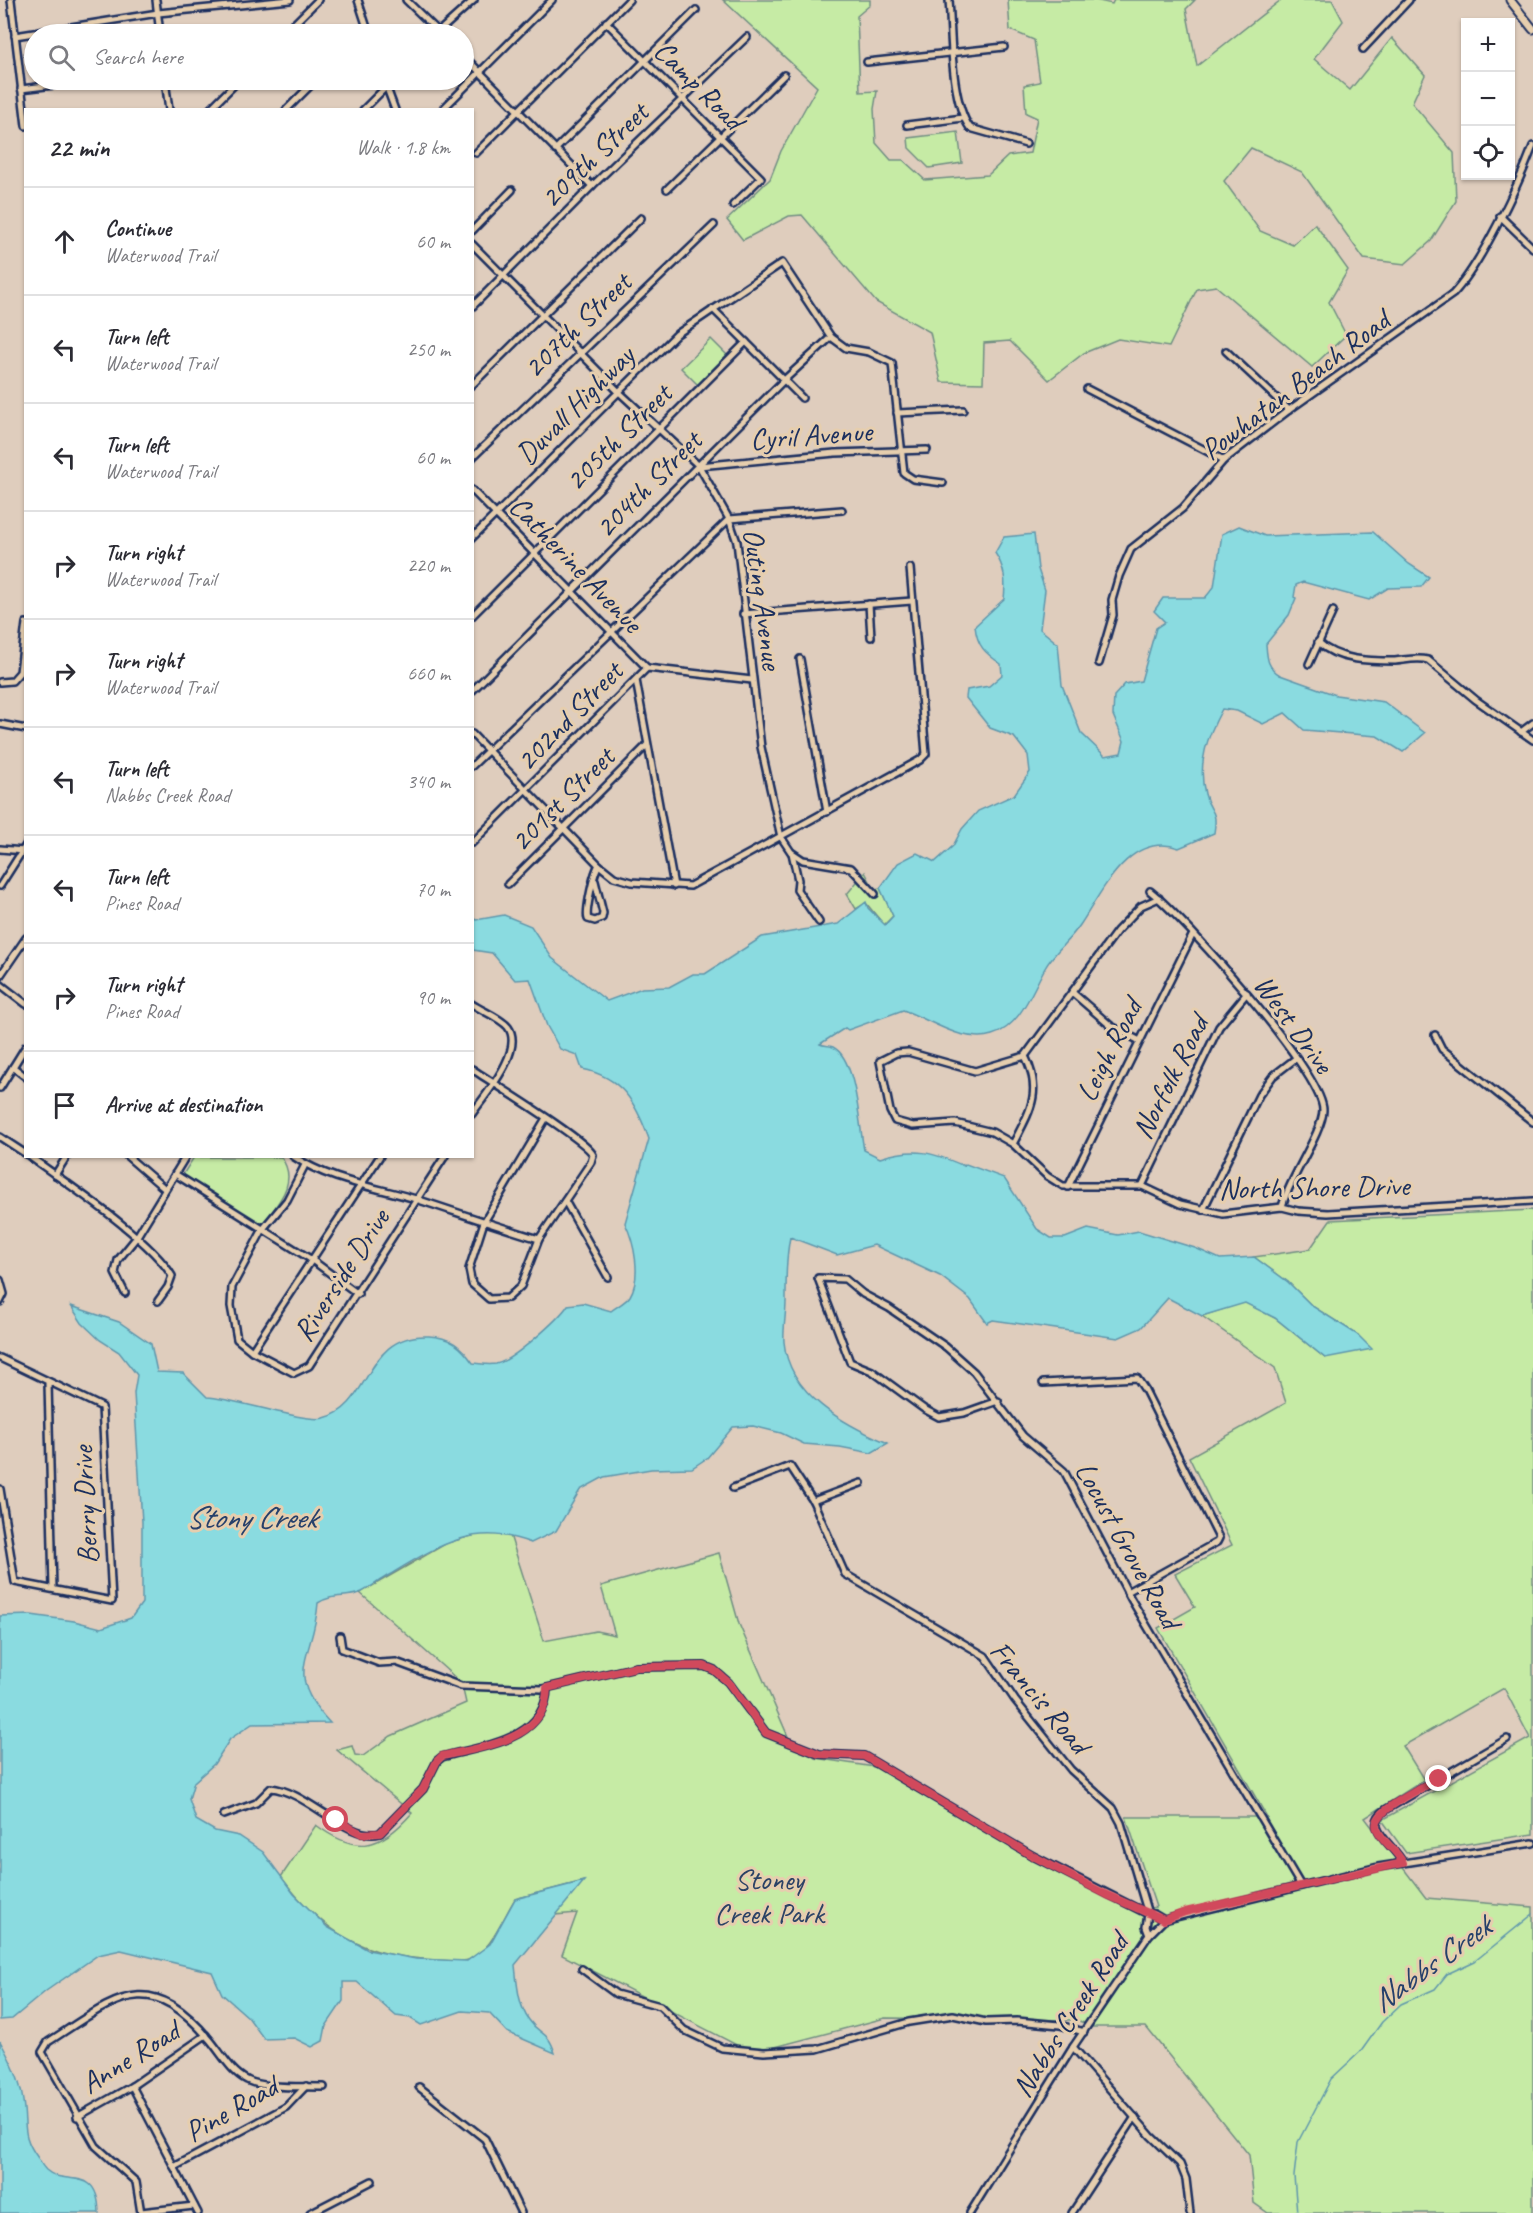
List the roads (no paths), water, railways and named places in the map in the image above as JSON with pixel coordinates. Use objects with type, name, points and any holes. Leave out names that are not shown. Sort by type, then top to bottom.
[{"type":"main road","points":[[1510,0],[1533,29]]},
{"type":"street","points":[[11,0],[24,111]]},
{"type":"street","points":[[156,0],[159,24]]},
{"type":"street","points":[[90,24],[158,13],[290,0]]},
{"type":"street","points":[[294,24],[318,0]]},
{"type":"street","points":[[358,0],[366,24]]},
{"type":"street","points":[[406,0],[429,24]]},
{"type":"street","points":[[449,24],[474,0]]},
{"type":"street","points":[[474,78],[552,0]]},
{"type":"street","points":[[476,153],[629,0]]},
{"type":"street","points":[[949,0],[957,100],[963,118],[970,128],[1026,144]]},
{"type":"street","points":[[1363,49],[1409,0]]},
{"type":"street","points":[[555,150],[696,10]]},
{"type":"street","name":"Camp Road","points":[[606,22],[760,178],[733,205]]},
{"type":"street","points":[[15,36],[24,35]]},
{"type":"street","name":"209th Street","points":[[474,305],[592,186],[747,37]]},
{"type":"street","points":[[867,62],[1004,47]]},
{"type":"street","points":[[474,66],[592,186]]},
{"type":"street","points":[[667,189],[721,139],[784,75]]},
{"type":"street","points":[[166,90],[169,108]]},
{"type":"street","points":[[211,108],[229,90]]},
{"type":"street","points":[[288,108],[306,90]]},
{"type":"street","points":[[365,108],[382,90]]},
{"type":"street","points":[[388,90],[394,108]]},
{"type":"street","points":[[444,108],[462,90]]},
{"type":"street","points":[[907,125],[963,118]]},
{"type":"street","name":"Powhatan Beach Road","points":[[1099,663],[1113,615],[1112,600],[1119,576],[1131,549],[1184,508],[1224,460],[1289,410],[1453,294],[1467,278],[1533,146]]},
{"type":"street","points":[[474,229],[512,190]]},
{"type":"street","points":[[1500,216],[1533,248]]},
{"type":"street","points":[[474,383],[641,218]]},
{"type":"street","name":"207th Street","points":[[474,456],[714,225]]},
{"type":"street","name":"Outing Avenue","points":[[474,246],[619,392],[699,466],[729,519],[737,542],[743,614],[761,747],[781,837],[791,852]]},
{"type":"street","name":"Duvall Highway","points":[[474,536],[677,334],[782,263],[831,337]]},
{"type":"street","points":[[713,309],[802,398]]},
{"type":"street","points":[[831,337],[846,348],[869,352],[892,363],[895,368],[900,451],[904,473],[913,479],[943,483]]},
{"type":"street","name":"204th Street","points":[[474,689],[783,381],[831,337]]},
{"type":"street","name":"205th Street","points":[[474,614],[746,342]]},
{"type":"street","points":[[1226,351],[1289,410]]},
{"type":"street","points":[[1087,389],[1224,460]]},
{"type":"street","points":[[897,413],[963,410]]},
{"type":"street","name":"Cyril Avenue","points":[[699,466],[835,453],[927,450]]},
{"type":"street","name":"Catherine Avenue","points":[[474,492],[647,668]]},
{"type":"street","points":[[474,764],[729,519],[842,510]]},
{"type":"street","points":[[474,736],[598,865],[614,877],[632,882],[690,886],[920,760],[926,754],[910,568]]},
{"type":"street","points":[[743,614],[912,601]]},
{"type":"street","points":[[869,604],[872,637]]},
{"type":"street","points":[[1309,664],[1332,611]]},
{"type":"street","points":[[0,682],[12,681],[20,672],[24,639]]},
{"type":"street","points":[[1318,642],[1332,653],[1344,657],[1428,660],[1476,700],[1533,740]]},
{"type":"street","points":[[800,659],[827,812]]},
{"type":"street","name":"202nd Street","points":[[474,841],[527,791],[647,668],[752,680]]},
{"type":"street","name":"Catherine Avenue","points":[[636,680],[674,886]]},
{"type":"street","points":[[1521,732],[1533,723]]},
{"type":"street","points":[[0,724],[24,729]]},
{"type":"street","name":"201st Street","points":[[508,884],[647,745]]},
{"type":"street","points":[[0,849],[24,849]]},
{"type":"street","points":[[0,886],[24,849]]},
{"type":"street","points":[[791,852],[803,860],[851,868],[874,894]]},
{"type":"street","points":[[791,852],[798,880],[797,890],[819,922]]},
{"type":"street","points":[[595,881],[586,913],[588,919],[595,921],[602,918],[603,913],[594,872],[598,865]]},
{"type":"street","name":"West Drive","points":[[1150,891],[1247,993],[1295,1059],[1319,1097],[1323,1111],[1282,1207]]},
{"type":"street","points":[[1013,1144],[1029,1112],[1034,1094],[1033,1073],[1025,1056],[1126,920],[1144,903],[1159,898]]},
{"type":"street","name":"Leigh Road","points":[[1068,1186],[1138,1040],[1193,934]]},
{"type":"street","points":[[0,976],[24,941]]},
{"type":"street","points":[[0,984],[24,1002]]},
{"type":"street","points":[[1073,993],[1111,1026],[1138,1040]]},
{"type":"street","name":"Norfolk Road","points":[[1142,1186],[1220,1027],[1247,993]]},
{"type":"street","points":[[474,1005],[508,1027],[512,1040],[511,1055],[474,1111]]},
{"type":"street","points":[[1435,1035],[1445,1052],[1533,1122]]},
{"type":"street","points":[[0,1088],[24,1049]]},
{"type":"street","name":"North Shore Drive","points":[[1025,1056],[980,1070],[908,1052],[896,1053],[880,1062],[890,1111],[897,1123],[913,1126],[944,1123],[967,1125],[992,1132],[1013,1144],[1053,1181],[1068,1186],[1142,1186],[1180,1204],[1223,1214],[1282,1207],[1298,1212],[1328,1213],[1533,1201]]},
{"type":"street","points":[[1203,1210],[1259,1095],[1273,1076],[1295,1059]]},
{"type":"street","points":[[13,1067],[24,1075]]},
{"type":"street","points":[[474,1070],[546,1118],[587,1146],[593,1152],[591,1162],[539,1239],[521,1286],[507,1298],[489,1299],[472,1284],[469,1269],[484,1222],[546,1118]]},
{"type":"street","points":[[0,1137],[24,1153]]},
{"type":"street","points":[[31,1158],[136,1238],[165,1264],[172,1276],[168,1287],[158,1301]]},
{"type":"street","points":[[55,1175],[66,1158]]},
{"type":"street","points":[[129,1158],[165,1189]]},
{"type":"street","points":[[125,1293],[115,1273],[118,1260],[136,1238],[185,1158]]},
{"type":"street","points":[[296,1158],[305,1165],[361,1186],[418,1200],[539,1239]]},
{"type":"street","points":[[305,1165],[286,1200],[263,1229],[232,1287],[231,1306],[237,1339],[252,1351],[379,1158]]},
{"type":"street","name":"Riverside Drive","points":[[252,1351],[294,1372],[309,1366],[358,1294],[444,1158]]},
{"type":"street","points":[[175,1174],[312,1260],[358,1294]]},
{"type":"street","points":[[565,1201],[608,1276]]},
{"type":"street","name":"Locust Grove Road","points":[[998,1401],[964,1413],[939,1417],[924,1409],[872,1371],[850,1362],[818,1278],[845,1279],[863,1294],[946,1347],[974,1372],[998,1401],[1023,1436],[1064,1471],[1127,1592],[1301,1886]]},
{"type":"street","points":[[0,1281],[4,1294],[0,1302]]},
{"type":"street","points":[[0,1358],[48,1383],[53,1589],[15,1582],[0,1489]]},
{"type":"street","points":[[1043,1383],[1137,1378],[1146,1390],[1219,1538],[1216,1542],[1127,1592]]},
{"type":"street","name":"Berry Drive","points":[[48,1383],[102,1407],[112,1602],[53,1589]]},
{"type":"street","name":"Francis Road","points":[[733,1488],[790,1466],[813,1501],[845,1574],[985,1656],[1015,1700],[1071,1770],[1118,1815],[1148,1914],[1146,1927],[1149,1935]]},
{"type":"street","points":[[813,1501],[861,1483]]},
{"type":"street","points":[[340,1636],[342,1649],[379,1663],[396,1662],[461,1686],[547,1688],[636,1667],[704,1666],[714,1670],[728,1682],[766,1733],[819,1754],[864,1756],[1033,1856],[1164,1920]]},
{"type":"street","points":[[224,1815],[256,1803],[271,1788],[286,1789],[362,1834],[380,1833],[423,1789],[437,1761],[442,1756],[517,1736],[529,1728],[543,1707],[547,1688]]},
{"type":"street","points":[[1403,1863],[1379,1833],[1375,1824],[1377,1817],[1507,1739]]},
{"type":"street","name":"Nabbs Creek Road","points":[[970,2213],[1073,2047],[1149,1935],[1164,1920],[1403,1863],[1533,1843]]},
{"type":"street","points":[[582,1970],[616,1994],[660,2006],[684,2030],[722,2048],[764,2052],[817,2049],[909,2022],[953,2016],[986,2022],[1017,2021],[1060,2025],[1084,2032]]},
{"type":"street","points":[[195,2206],[141,2212],[136,2182],[96,2146],[77,2117],[42,2052],[48,2042],[120,1998],[143,1994],[163,1999],[178,2007],[206,2035],[235,2071],[248,2082],[324,2087]]},
{"type":"street","name":"Anne Road","points":[[77,2117],[132,2086],[206,2035]]},
{"type":"street","points":[[1073,2047],[1180,2164],[1186,2179],[1191,2213]]},
{"type":"street","points":[[132,2086],[198,2213]]},
{"type":"street","name":"Pine Road","points":[[174,2167],[286,2107],[303,2093],[306,2086]]},
{"type":"street","points":[[418,2087],[485,2139],[521,2213]]},
{"type":"street","points":[[1072,2213],[1135,2117]]},
{"type":"street","points":[[310,2213],[372,2181]]},
{"type":"water","name":"Stony Creek","points":[[1239,526],[1265,536],[1373,532],[1409,564],[1429,577],[1421,587],[1388,588],[1369,600],[1303,582],[1296,585],[1294,597],[1296,598],[1289,615],[1266,644],[1270,665],[1280,675],[1336,695],[1384,702],[1425,733],[1403,752],[1377,736],[1304,730],[1285,713],[1263,724],[1237,711],[1222,709],[1208,739],[1202,771],[1205,794],[1214,815],[1214,833],[1179,848],[1161,845],[1146,848],[1132,856],[1119,868],[1076,930],[1049,962],[1018,1016],[1002,1031],[981,1037],[958,1034],[903,1010],[848,1030],[845,1028],[820,1044],[833,1047],[841,1054],[847,1065],[856,1094],[864,1150],[880,1158],[914,1152],[933,1154],[1004,1178],[1037,1229],[1051,1238],[1065,1238],[1088,1229],[1118,1235],[1139,1231],[1195,1248],[1220,1259],[1254,1257],[1288,1282],[1312,1306],[1358,1335],[1372,1349],[1325,1358],[1275,1318],[1245,1303],[1202,1316],[1168,1298],[1141,1328],[1118,1338],[993,1320],[987,1323],[970,1299],[940,1276],[874,1245],[837,1255],[790,1237],[784,1342],[788,1361],[796,1378],[822,1406],[854,1427],[888,1443],[871,1453],[840,1447],[804,1444],[781,1433],[753,1426],[733,1427],[707,1458],[692,1468],[651,1469],[604,1477],[580,1490],[556,1531],[531,1543],[511,1537],[492,1535],[457,1540],[440,1546],[362,1592],[318,1603],[304,1665],[304,1678],[307,1691],[330,1723],[252,1724],[230,1739],[214,1764],[194,1782],[189,1799],[196,1820],[215,1831],[239,1836],[263,1852],[294,1894],[327,1927],[368,1950],[416,1959],[467,1961],[490,1944],[515,1899],[584,1881],[515,1965],[522,2008],[533,2025],[550,2040],[555,2053],[507,2032],[489,2013],[462,2011],[421,2025],[410,2018],[396,2016],[357,1982],[343,1982],[343,2001],[326,2026],[323,2041],[312,2047],[294,2038],[264,2039],[248,2017],[222,1994],[212,1972],[121,1950],[98,1955],[46,1991],[12,2019],[0,2020],[0,1616],[31,1615],[74,1621],[101,1628],[131,1618],[142,1603],[142,1522],[134,1393],[137,1375],[119,1352],[100,1340],[82,1323],[71,1306],[119,1322],[151,1344],[157,1372],[183,1373],[207,1397],[314,1419],[324,1418],[340,1411],[352,1400],[380,1357],[392,1346],[408,1338],[429,1336],[443,1338],[459,1347],[473,1363],[496,1364],[535,1339],[568,1305],[583,1303],[611,1311],[630,1296],[636,1279],[635,1259],[625,1223],[649,1139],[639,1114],[626,1094],[608,1078],[582,1069],[577,1055],[560,1049],[547,1026],[530,979],[515,980],[492,953],[474,950],[474,919],[504,915],[531,926],[552,958],[607,1001],[642,988],[669,987],[693,974],[705,974],[762,937],[838,924],[866,902],[868,908],[885,925],[893,916],[880,888],[898,863],[917,853],[935,862],[953,846],[962,829],[978,811],[1014,795],[1030,772],[1028,755],[1014,737],[990,728],[966,698],[967,690],[989,686],[1002,675],[1001,664],[983,648],[975,626],[1004,599],[1004,575],[995,553],[1004,537],[1034,534],[1038,569],[1045,590],[1040,629],[1058,644],[1062,685],[1081,733],[1105,756],[1121,753],[1124,741],[1113,715],[1114,696],[1125,684],[1141,681],[1156,628],[1165,622],[1154,611],[1163,598],[1205,598],[1214,587],[1222,534]]},
{"type":"water","points":[[0,2041],[20,2085],[27,2136],[33,2150],[45,2169],[54,2175],[87,2182],[93,2188],[97,2198],[99,2213],[0,2213]]},
{"type":"waterway","name":"Nabbs Creek","points":[[1297,2213],[1294,2176],[1298,2142],[1331,2079],[1362,2050],[1382,2022],[1401,2004],[1435,1989],[1447,1974],[1475,1961],[1533,1914]]},
{"type":"park label","name":"Stoney Creek Park","points":[[769,1896]]}]
